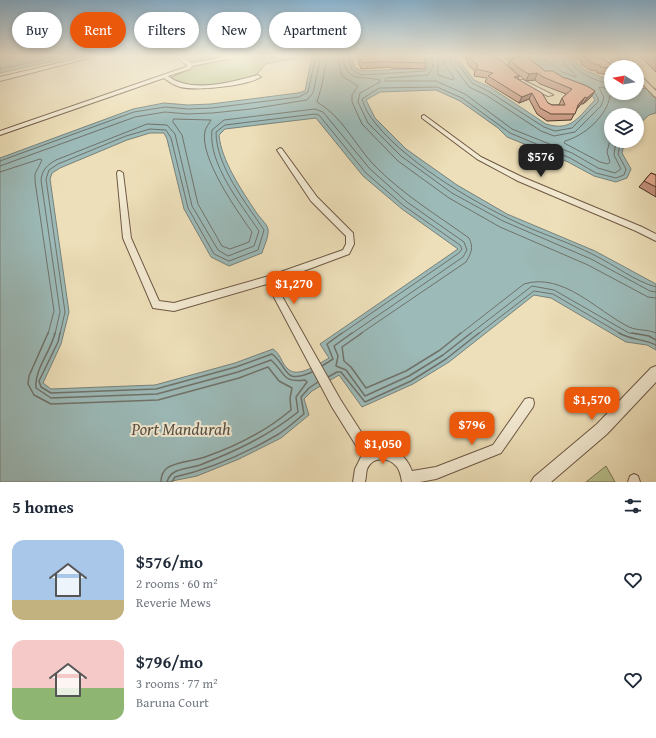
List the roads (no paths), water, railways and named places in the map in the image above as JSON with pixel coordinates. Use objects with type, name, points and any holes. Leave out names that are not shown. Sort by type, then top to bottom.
[{"type":"street","points":[[0,133],[158,78]]},
{"type":"street","points":[[167,78],[171,82],[185,87],[233,83],[252,78]]},
{"type":"street","points":[[516,79],[550,95]]},
{"type":"street","points":[[644,82],[656,94]]},
{"type":"street","points":[[424,117],[479,158],[506,172],[639,229],[656,238]]},
{"type":"street","points":[[120,173],[127,238],[156,305],[174,307],[269,280],[346,252],[350,244],[350,235],[314,199],[280,150]]},
{"type":"street","points":[[269,280],[336,403],[369,456]]},
{"type":"street","points":[[539,482],[602,429],[656,374]]},
{"type":"street","points":[[359,482],[359,473],[364,461],[373,454],[385,453],[395,457],[403,465],[408,480],[436,472],[497,449],[529,404]]},
{"type":"water","name":"Port Mandurah","points":[[308,78],[473,78],[490,87],[546,124],[562,126],[574,121],[595,100],[592,95],[559,78],[604,78],[604,100],[644,100],[644,88],[656,89],[656,113],[649,115],[644,120],[644,108],[604,108],[604,148],[623,148],[622,153],[631,169],[627,178],[616,182],[594,176],[568,162],[507,137],[498,128],[460,101],[436,90],[380,92],[366,100],[375,118],[406,149],[457,185],[507,214],[595,251],[656,284],[656,350],[647,345],[626,342],[551,298],[534,295],[449,362],[413,384],[362,407],[339,375],[312,391],[304,399],[309,415],[281,438],[239,459],[197,476],[167,482],[0,482],[0,158],[133,109],[164,103],[188,105],[211,104],[298,93],[305,91]],"holes":[[[316,118],[363,176],[402,209],[458,249],[320,344],[329,358],[303,371],[292,372],[286,367],[278,353],[273,349],[235,363],[155,385],[51,389],[43,383],[61,344],[69,312],[50,179],[52,173],[60,168],[127,140],[150,133],[164,133],[167,139],[184,209],[211,257],[229,266],[262,253],[267,238],[268,229],[233,175],[224,155],[219,135],[225,129]]]}]
